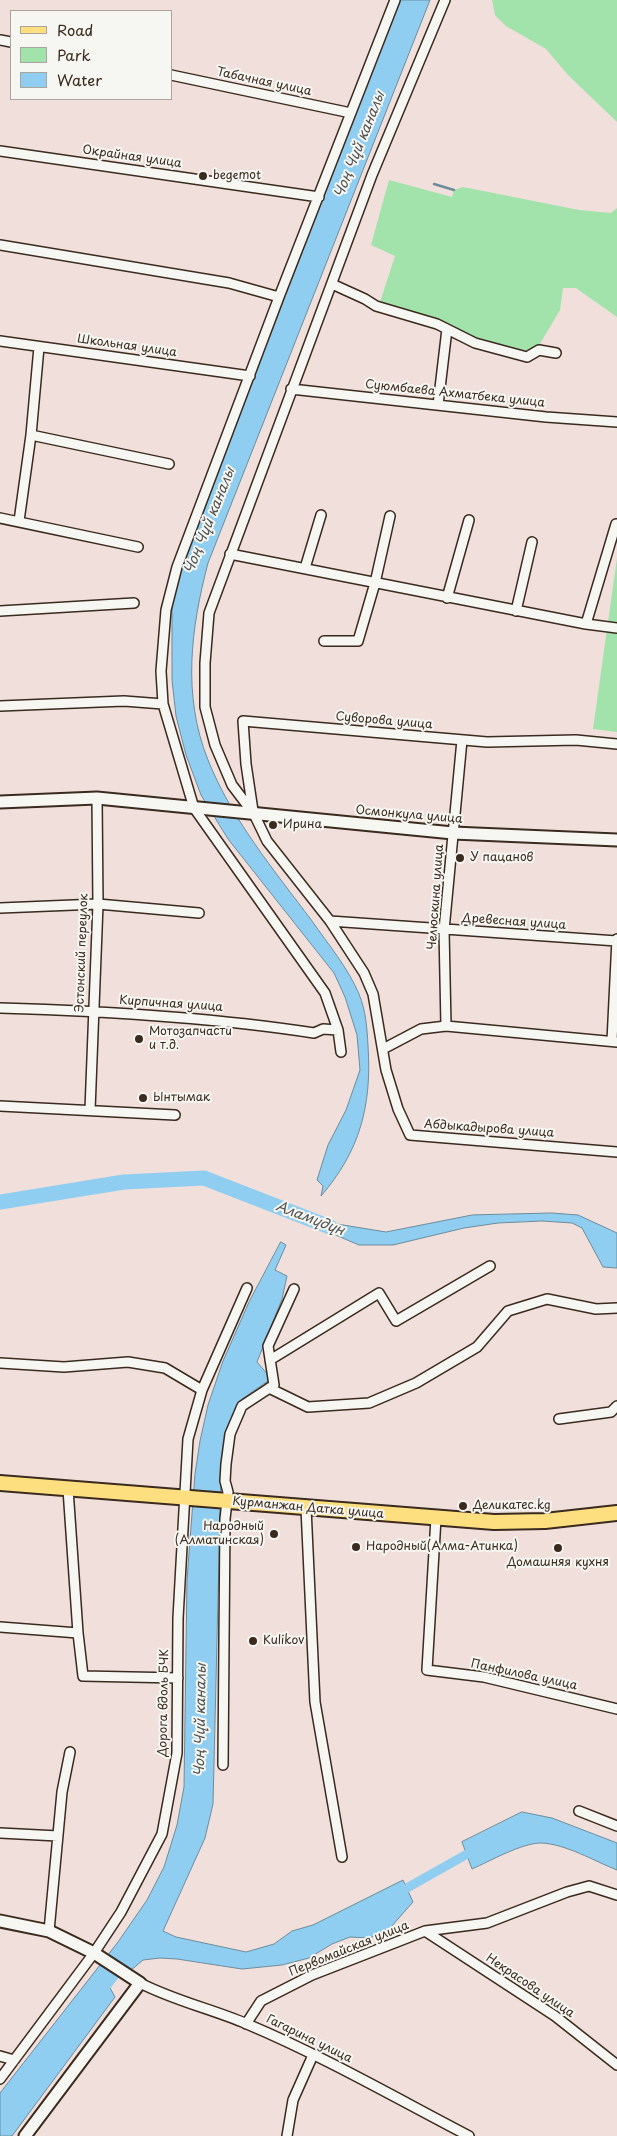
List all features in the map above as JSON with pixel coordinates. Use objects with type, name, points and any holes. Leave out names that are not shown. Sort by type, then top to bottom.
[{"type":"main road","name":"Курманжан Датка улица","points":[[0,1483],[494,1522],[545,1521],[617,1513]]},
{"type":"street","points":[[341,1052],[338,1030],[325,993],[197,808],[163,704],[161,672],[166,610],[177,567],[278,297],[395,0]]},
{"type":"street","points":[[250,813],[232,785],[215,745],[206,707],[205,663],[209,613],[372,175],[445,0]]},
{"type":"street","name":"Табачная улица","points":[[172,76],[351,113]]},
{"type":"street","name":"Окрайная улица","points":[[0,151],[319,197]]},
{"type":"street","points":[[0,245],[228,282],[278,297]]},
{"type":"street","points":[[332,284],[365,298],[376,306],[447,329],[475,343],[527,357],[539,350],[556,353]]},
{"type":"street","points":[[438,405],[447,329]]},
{"type":"street","name":"Школьная улица","points":[[0,341],[250,376]]},
{"type":"street","points":[[19,521],[31,435],[39,347]]},
{"type":"street","name":"Суюмбаева Ахматбека улица","points":[[292,388],[438,405],[617,422]]},
{"type":"street","points":[[31,435],[169,464]]},
{"type":"street","points":[[305,568],[322,515]]},
{"type":"street","points":[[324,641],[358,641],[375,583],[390,516]]},
{"type":"street","points":[[0,518],[138,547]]},
{"type":"street","points":[[447,598],[468,520]]},
{"type":"street","points":[[586,624],[616,524]]},
{"type":"street","points":[[516,611],[532,542]]},
{"type":"street","points":[[230,554],[447,598],[617,628]]},
{"type":"street","points":[[0,611],[134,602]]},
{"type":"street","points":[[0,706],[124,701],[163,704]]},
{"type":"street","name":"Суворова улица","points":[[250,813],[243,721],[462,740],[576,740],[617,744]]},
{"type":"street","name":"Челюскина улица","points":[[446,1026],[444,930],[462,740]]},
{"type":"street","name":"Осмонкула улица","points":[[0,802],[97,798],[453,833],[617,840]]},
{"type":"street","name":"Эстонский переулок","points":[[90,1110],[92,1011],[98,904],[97,798]]},
{"type":"street","name":"Абдыкадырова улица","points":[[250,813],[267,841],[330,921],[364,973],[373,994],[386,1070],[398,1109],[410,1135],[617,1152]]},
{"type":"street","points":[[0,908],[98,904],[199,912]]},
{"type":"street","name":"Древесная улица","points":[[330,921],[617,940]]},
{"type":"street","points":[[383,1049],[421,1028],[446,1026],[615,1042],[617,940]]},
{"type":"street","name":"Кирпичная улица","points":[[0,1008],[92,1011],[242,1022],[314,1033],[323,1029],[338,1030]]},
{"type":"street","points":[[0,1106],[175,1115]]},
{"type":"street","points":[[270,1360],[379,1293],[396,1320],[490,1266]]},
{"type":"street","name":"Дорога вдоль БЧК","points":[[0,2079],[97,1954],[162,1834],[177,1753],[178,1618],[188,1439],[202,1390],[247,1288]]},
{"type":"street","points":[[223,1765],[225,1519],[228,1492],[225,1481],[230,1434],[242,1406],[274,1385],[268,1346],[294,1289]]},
{"type":"street","points":[[269,1388],[308,1407],[368,1403],[416,1383],[477,1347],[508,1311],[547,1300],[596,1309],[617,1308]]},
{"type":"street","points":[[0,1363],[64,1368],[128,1362],[165,1368],[202,1390]]},
{"type":"street","points":[[559,1419],[611,1412],[617,1406]]},
{"type":"street","points":[[68,1489],[78,1633],[83,1676],[178,1678]]},
{"type":"street","points":[[306,1508],[315,1702],[342,1857]]},
{"type":"street","name":"Панфилова улица","points":[[436,1518],[427,1670],[484,1677],[617,1709]]},
{"type":"street","points":[[0,1627],[78,1633]]},
{"type":"street","points":[[50,1931],[62,1792],[70,1752]]},
{"type":"street","points":[[579,1811],[617,1826]]},
{"type":"street","points":[[0,1833],[58,1836]]},
{"type":"street","name":"Первомайская улица","points":[[246,2024],[261,2001],[312,1975],[425,1931],[487,1923],[567,1892],[589,1886],[617,1895]]},
{"type":"street","points":[[0,1921],[50,1931],[97,1954],[136,1981],[25,2136]]},
{"type":"street","name":"Некрасова улица","points":[[425,1931],[555,2016],[617,2066]]},
{"type":"street","name":"Гагарина улица","points":[[136,1981],[164,1996],[246,2024],[313,2055],[469,2136]]},
{"type":"street","points":[[287,2136],[293,2100],[313,2055]]},
{"type":"street","points":[[0,2056],[14,2060]]},
{"type":"green space","points":[[492,0],[617,0],[617,122],[568,75],[546,49],[506,26],[495,15]]},
{"type":"green space","points":[[389,180],[452,197],[454,190],[463,187],[579,210],[611,213],[617,208],[617,317],[576,288],[563,288],[560,310],[538,347],[518,352],[479,341],[437,321],[380,302],[395,256],[371,245]]},
{"type":"green space","points":[[617,558],[617,732],[593,729]]},
{"type":"water","points":[[400,0],[430,0],[208,563],[197,612],[192,662],[192,686],[200,736],[218,782],[241,824],[344,966],[359,994],[363,1007],[366,1020],[369,1068],[368,1088],[361,1126],[345,1162],[321,1196],[323,1186],[317,1180],[328,1145],[346,1110],[360,1070],[357,1035],[345,997],[334,973],[228,839],[201,795],[186,755],[176,716],[172,680],[172,601],[183,561]]},
{"type":"water","points":[[552,1213],[578,1215],[617,1233],[617,1268],[603,1267],[582,1228],[572,1223],[542,1221],[498,1223],[464,1228],[393,1245],[359,1245],[310,1224],[315,1216],[331,1223],[386,1232],[472,1215]]},
{"type":"water","points":[[281,1242],[286,1245],[275,1270],[287,1276],[282,1299],[257,1362],[269,1376],[268,1381],[242,1399],[235,1416],[221,1475],[213,1804],[205,1838],[163,1931],[176,1937],[246,1952],[274,1944],[292,1931],[313,1925],[403,1880],[413,1902],[390,1928],[370,1938],[350,1937],[332,1944],[309,1958],[282,1965],[242,1969],[160,1958],[143,1960],[130,1971],[120,1964],[108,1984],[115,1997],[12,2136],[0,2136],[0,2093],[118,1942],[147,1900],[164,1867],[177,1825],[184,1787],[187,1580],[195,1474],[200,1441],[208,1405],[223,1361],[249,1302]]},
{"type":"water","points":[[522,1812],[552,1818],[617,1843],[617,1870],[560,1846],[541,1843],[516,1849],[472,1869],[462,1842]]},
{"type":"waterway","points":[[434,184],[454,190]]},
{"type":"waterway","name":"Аламүдүн","points":[[0,1202],[124,1182],[204,1178],[330,1227]]},
{"type":"waterway","points":[[398,1893],[476,1849]]},
{"type":"waterway","name":"Чоң Чүй каналы","points":[[100,1994],[123,1965]]},
{"type":"place","name":"begemot","points":[[203,176]]},
{"type":"place","name":"Ирина","points":[[273,825]]},
{"type":"place","name":"У пацанов","points":[[460,858]]},
{"type":"place","name":"Мотозапчасти и т.д.","points":[[139,1039]]},
{"type":"place","name":"Ынтымак","points":[[143,1098]]},
{"type":"place","name":"Деликатес.kg","points":[[463,1506]]},
{"type":"place","name":"Народный (Алматинская)","points":[[274,1534]]},
{"type":"place","name":"Народный(Алма-Атинка)","points":[[356,1547]]},
{"type":"place","name":"Домашняя кухня","points":[[558,1548]]},
{"type":"place","name":"Kulikov","points":[[253,1641]]}]
